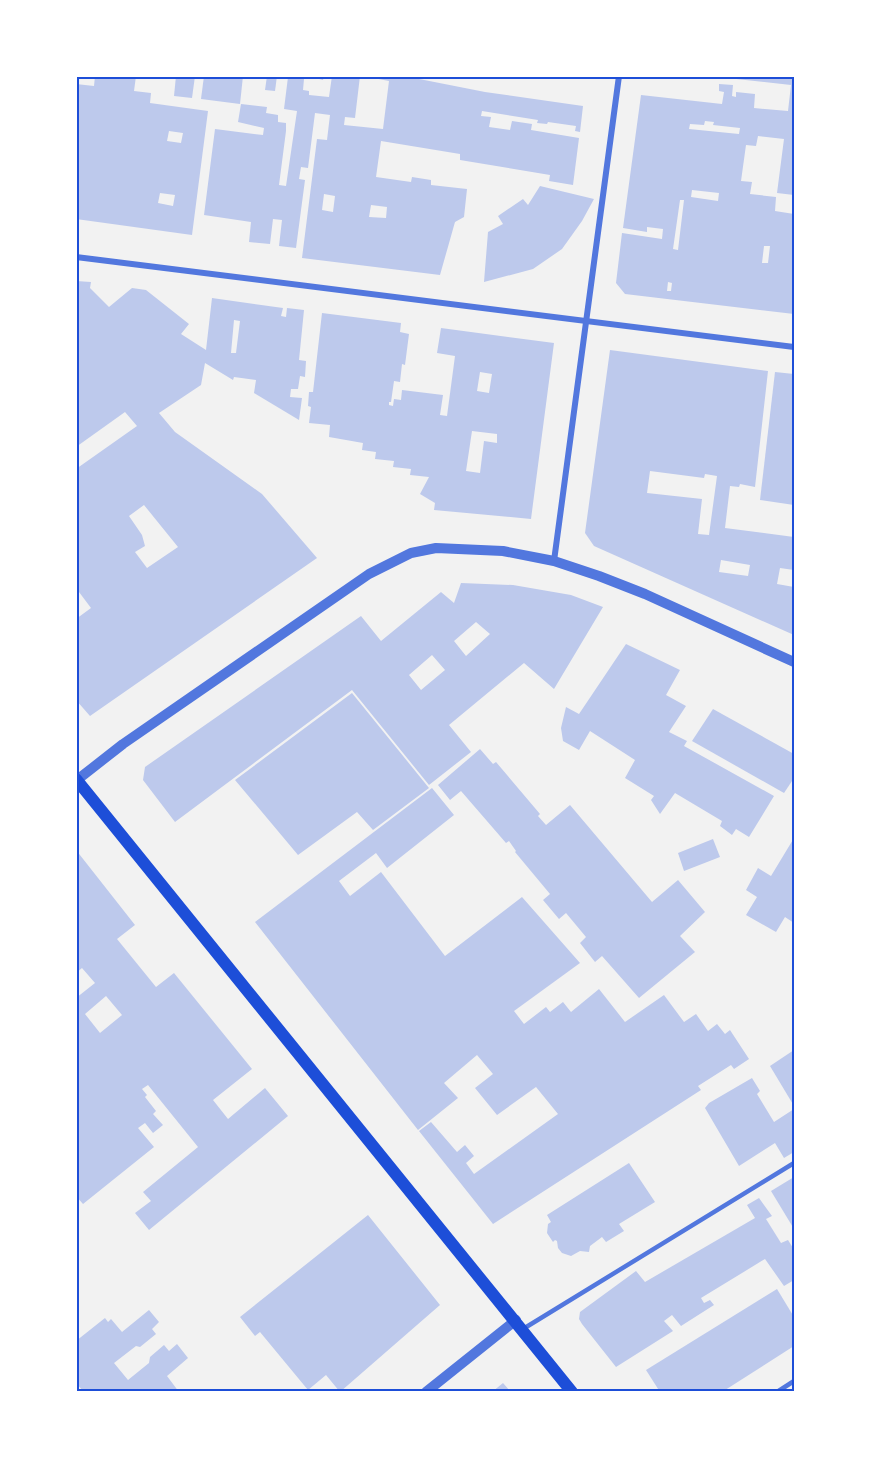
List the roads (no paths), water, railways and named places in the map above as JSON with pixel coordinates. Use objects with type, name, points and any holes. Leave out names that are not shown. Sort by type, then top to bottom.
[{"type":"main road","points":[[77,780],[572,1392]]},
{"type":"street","points":[[554,561],[619,76]]},
{"type":"street","points":[[76,257],[795,347]]},
{"type":"street","points":[[77,780],[123,744],[369,574],[411,553],[436,548],[503,551],[554,561],[645,594],[795,662]]},
{"type":"street","points":[[426,1392],[519,1325]]},
{"type":"lane","points":[[519,1325],[795,1163]]},
{"type":"lane","points":[[777,1392],[795,1381]]}]
